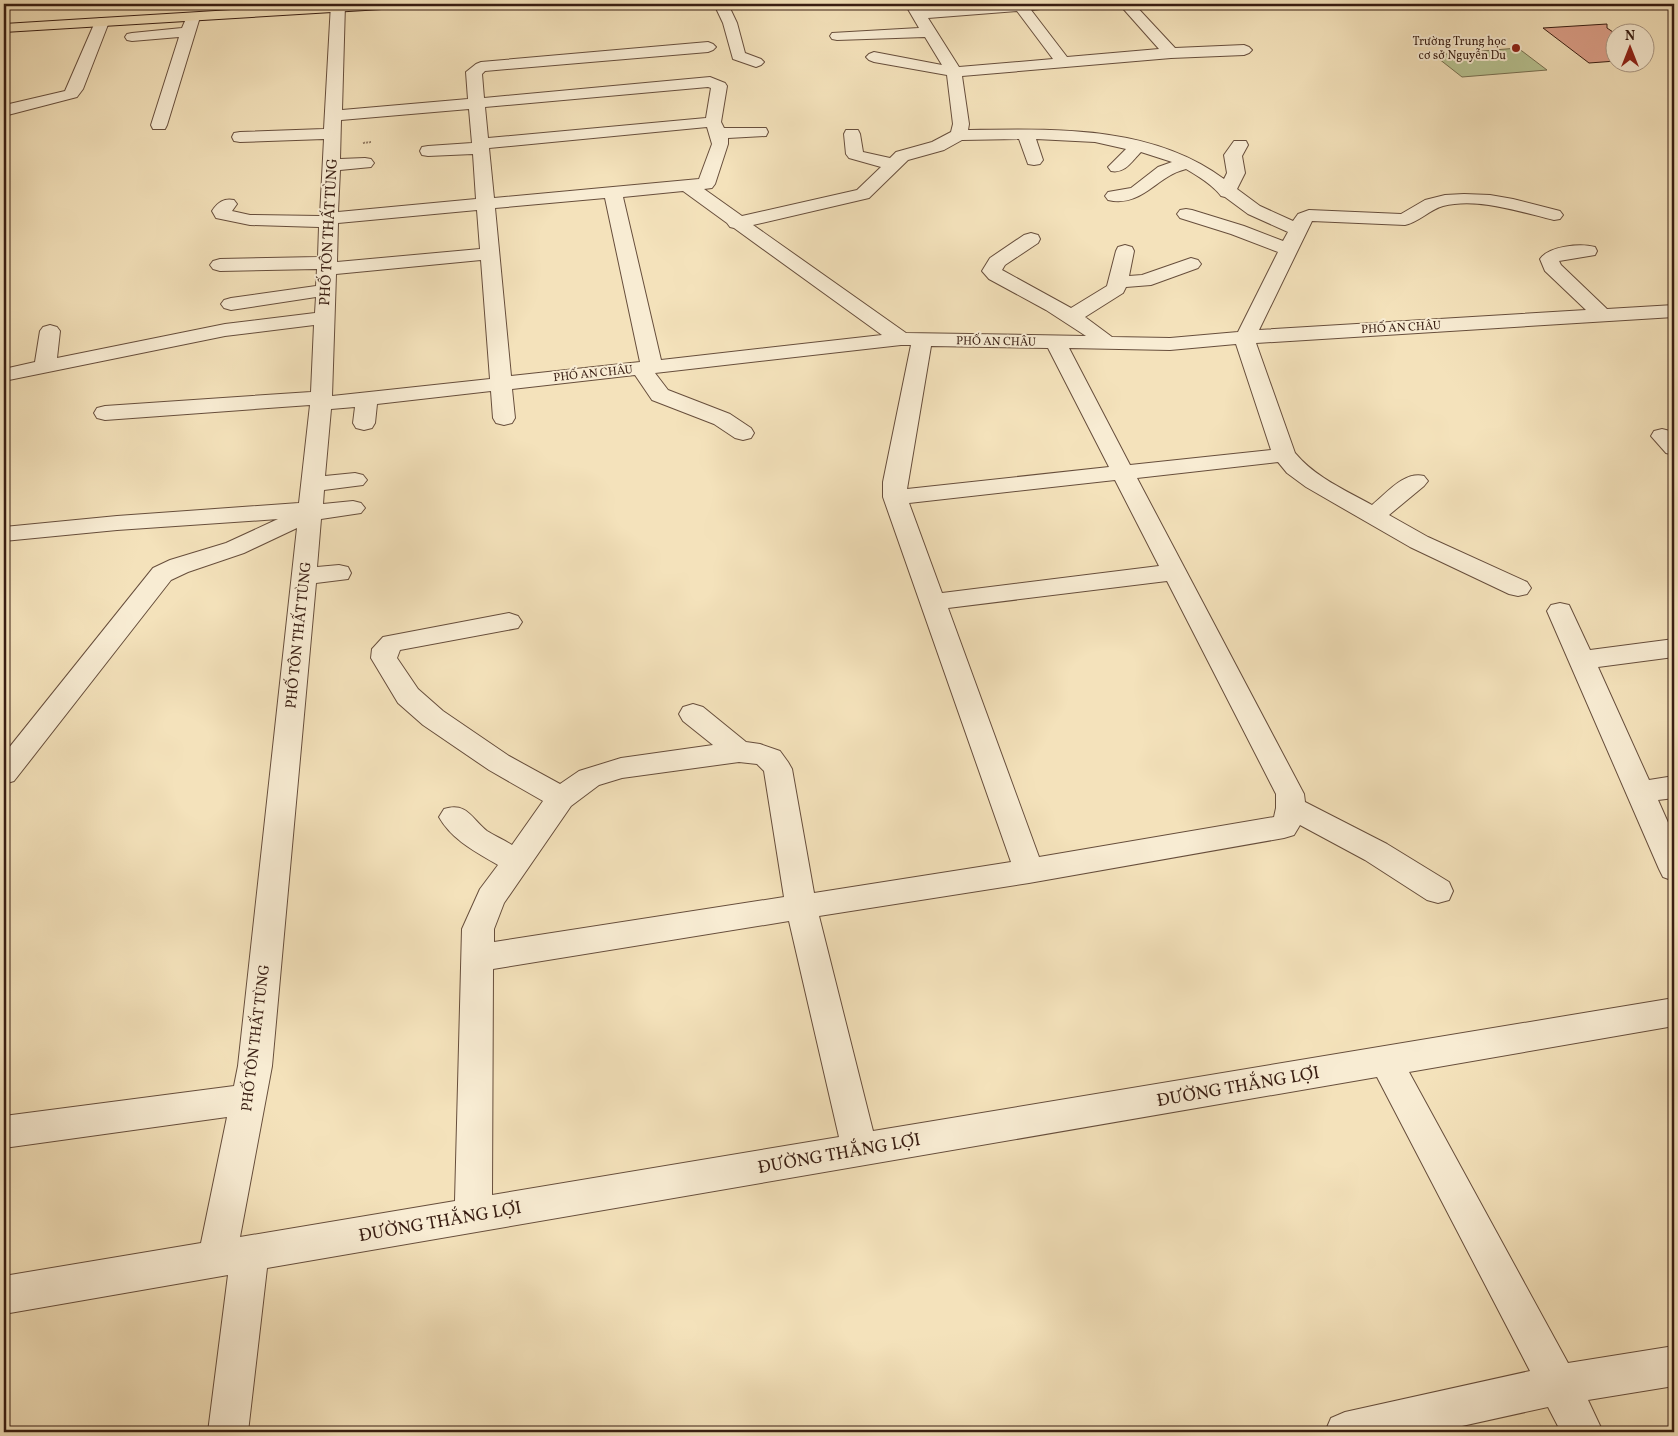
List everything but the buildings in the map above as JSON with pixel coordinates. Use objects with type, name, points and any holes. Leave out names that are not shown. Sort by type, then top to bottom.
[{"type":"main road","points":[[4,28],[338,6],[398,4]]},
{"type":"street","points":[[721,4],[730,23],[738,56],[756,62]]},
{"type":"street","points":[[960,130],[954,73],[915,9],[1055,4]]},
{"type":"street","points":[[1126,4],[1171,53]]},
{"type":"street","points":[[4,111],[62,98],[71,94],[101,5]]},
{"type":"street","name":"PHỐ TÔN THẤT TÙNG","points":[[228,1432],[234,1256],[248,1099],[255,1066],[321,401],[338,6]]},
{"type":"street","points":[[1020,6],[1064,62]]},
{"type":"street","points":[[159,125],[194,16]]},
{"type":"street","points":[[132,37],[188,32]]},
{"type":"street","points":[[838,36],[929,32]]},
{"type":"street","points":[[504,418],[474,72],[481,67],[708,47]]},
{"type":"street","points":[[921,76],[1171,53],[1244,50]]},
{"type":"street","points":[[874,57],[954,73]]},
{"type":"street","points":[[228,204],[221,211],[222,214],[250,220],[329,220],[706,184],[720,144],[716,128],[719,86],[710,82],[333,117],[240,137]]},
{"type":"street","points":[[333,117],[364,99]]},
{"type":"street","points":[[736,223],[863,194],[902,156],[950,141],[960,130],[989,119]]},
{"type":"street","points":[[960,130],[1031,124],[1138,146],[1175,157],[1202,172],[1254,210],[1298,230]]},
{"type":"street","points":[[1031,124],[1034,160]]},
{"type":"street","points":[[428,151],[716,128],[760,132]]},
{"type":"street","points":[[852,134],[855,154],[893,164]]},
{"type":"street","points":[[1227,192],[1236,174],[1233,155],[1238,151],[1240,145]]},
{"type":"street","points":[[1117,167],[1138,146]]},
{"type":"street","points":[[331,165],[365,163]]},
{"type":"street","points":[[1114,196],[1130,196],[1162,172],[1187,164]]},
{"type":"street","points":[[686,186],[736,223],[911,339],[895,482],[895,497],[1029,871]]},
{"type":"street","points":[[613,192],[650,367],[660,395],[722,419],[743,434]]},
{"type":"street","points":[[1518,588],[1419,542],[1314,482],[1295,468],[1284,455],[1247,350],[1245,338],[1304,218],[1309,215],[1405,220],[1431,204],[1445,200],[1464,199],[1490,200],[1513,204],[1554,215]]},
{"type":"street","points":[[1186,214],[1223,224],[1265,239],[1288,250]]},
{"type":"street","points":[[1031,239],[997,262],[992,271],[996,275],[1073,316],[1108,343]]},
{"type":"street","points":[[1073,316],[1116,289],[1125,251]]},
{"type":"street","points":[[1588,251],[1560,254],[1549,259],[1552,267],[1602,315]]},
{"type":"street","points":[[231,304],[326,274],[489,254]]},
{"type":"street","points":[[1117,282],[1144,281],[1191,264]]},
{"type":"street","points":[[220,265],[326,274]]},
{"type":"street","name":"PHỐ AN CHÂU","points":[[106,413],[367,398],[500,382],[911,339],[1185,344],[1245,338],[1674,311]]},
{"type":"street","points":[[5,369],[44,366],[225,330],[324,318]]},
{"type":"street","points":[[44,366],[50,331]]},
{"type":"street","points":[[477,958],[1029,871],[1284,827],[1290,818],[1292,808],[1290,794],[1055,342]]},
{"type":"street","points":[[650,367],[665,384],[718,405]]},
{"type":"street","points":[[364,423],[367,398]]},
{"type":"street","points":[[895,497],[1284,455]]},
{"type":"street","points":[[313,484],[355,480]]},
{"type":"street","points":[[1374,516],[1416,481]]},
{"type":"street","points":[[4,534],[117,523],[353,508]]},
{"type":"street","points":[[9,761],[162,574],[179,566],[235,548],[310,511]]},
{"type":"street","points":[[933,602],[1176,572]]},
{"type":"street","points":[[304,576],[339,573]]},
{"type":"street","points":[[1560,611],[1674,869]]},
{"type":"street","points":[[509,622],[392,643],[385,649],[384,658],[408,696],[433,718],[499,763],[561,798]]},
{"type":"street","points":[[1582,660],[1674,648]]},
{"type":"street","points":[[693,714],[739,752]]},
{"type":"street","points":[[473,1216],[478,929],[490,898],[561,798],[589,778],[621,768],[739,752],[760,754],[770,758],[778,769],[801,907],[860,1150]]},
{"type":"street","points":[[1640,792],[1674,787]]},
{"type":"street","points":[[1292,808],[1376,852],[1438,891]]},
{"type":"street","points":[[454,817],[477,839],[516,861]]},
{"type":"street","name":"ĐƯỜNG THẮNG LỢI","points":[[4,1295],[1674,1012]]},
{"type":"street","points":[[1386,1061],[1582,1432]]},
{"type":"street","points":[[4,1132],[248,1099]]},
{"type":"street","points":[[1345,1432],[1558,1385],[1674,1366]]},
{"type":"green space","points":[[1518,48],[1547,70],[1462,77],[1434,55]]},
{"type":"place","name":"Trường Trung học cơ sở Nguyễn Du","points":[[1516,48]]}]
